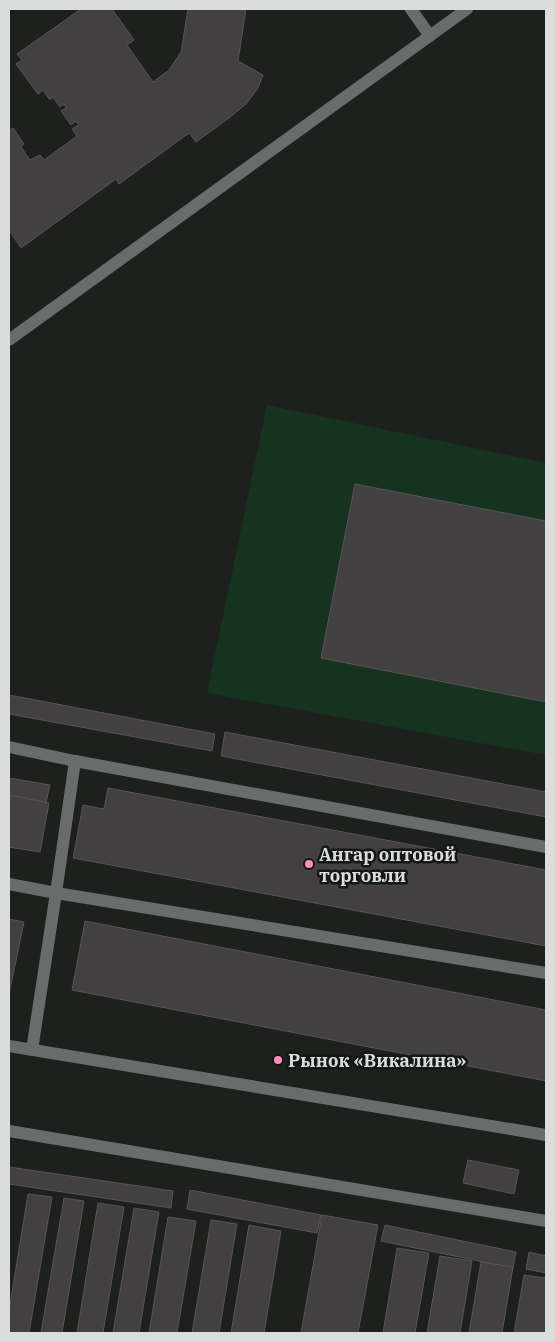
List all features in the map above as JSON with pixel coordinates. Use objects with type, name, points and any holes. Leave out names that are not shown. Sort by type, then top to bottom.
[{"type":"street","points":[[411,9],[430,36]]},
{"type":"street","points":[[9,340],[468,9]]},
{"type":"street","points":[[9,747],[75,761],[546,847]]},
{"type":"street","points":[[32,1050],[75,761]]},
{"type":"street","points":[[9,884],[546,973]]},
{"type":"street","points":[[9,1046],[546,1135]]},
{"type":"street","points":[[9,1132],[546,1221]]},
{"type":"green space","points":[[267,405],[546,463],[546,755],[207,693]]},
{"type":"building","points":[[81,9],[112,9],[134,40],[127,45],[153,82],[169,70],[181,52],[188,9],[246,9],[238,61],[263,75],[258,88],[246,104],[196,142],[189,133],[119,184],[116,179],[21,248],[9,230],[9,130],[13,128],[24,144],[21,147],[30,160],[40,155],[44,160],[77,136],[72,129],[79,125],[76,121],[71,125],[61,111],[66,108],[64,104],[60,107],[53,97],[50,100],[43,90],[38,94],[16,64],[22,60],[17,54]]},
{"type":"building","points":[[355,484],[546,521],[546,702],[321,658]]},
{"type":"building","points":[[9,695],[215,734],[212,751],[9,714]]},
{"type":"building","points":[[225,732],[546,792],[546,817],[221,756]]},
{"type":"building","points":[[9,778],[50,785],[46,803],[9,796]]},
{"type":"building","name":"Ангар оптовой торговли","points":[[108,788],[546,870],[546,946],[73,858],[83,805],[104,809]]},
{"type":"building","points":[[9,795],[49,803],[40,852],[9,847]]},
{"type":"building","points":[[9,919],[24,922],[9,994]]},
{"type":"building","points":[[85,921],[546,1010],[546,1081],[72,990]]},
{"type":"building","points":[[468,1160],[519,1170],[514,1194],[463,1183]]},
{"type":"building","points":[[9,1167],[173,1191],[171,1208],[9,1184]]},
{"type":"building","points":[[190,1190],[321,1215],[317,1233],[187,1209]]},
{"type":"building","points":[[28,1194],[52,1197],[29,1333],[9,1333],[9,1311]]},
{"type":"building","points":[[64,1198],[84,1201],[62,1333],[41,1333]]},
{"type":"building","points":[[98,1203],[124,1207],[103,1333],[77,1333]]},
{"type":"building","points":[[134,1208],[159,1212],[139,1333],[113,1333]]},
{"type":"building","points":[[322,1215],[378,1225],[358,1333],[301,1333]]},
{"type":"building","points":[[168,1217],[196,1221],[177,1333],[149,1333]]},
{"type":"building","points":[[211,1220],[237,1224],[219,1333],[192,1333]]},
{"type":"building","points":[[249,1225],[281,1231],[264,1333],[231,1333]]},
{"type":"building","points":[[385,1225],[516,1252],[513,1268],[381,1241]]},
{"type":"building","points":[[397,1248],[429,1253],[415,1333],[383,1333]]},
{"type":"building","points":[[529,1252],[546,1256],[546,1273],[526,1269]]},
{"type":"building","points":[[440,1256],[472,1261],[460,1333],[427,1333]]},
{"type":"building","points":[[481,1262],[513,1267],[502,1333],[469,1333]]},
{"type":"building","points":[[524,1275],[546,1278],[546,1333],[514,1333]]},
{"type":"place","name":"Ангар оптовой торговли","points":[[309,864]]},
{"type":"place","name":"Рынок «Викалина»","points":[[278,1060]]}]
